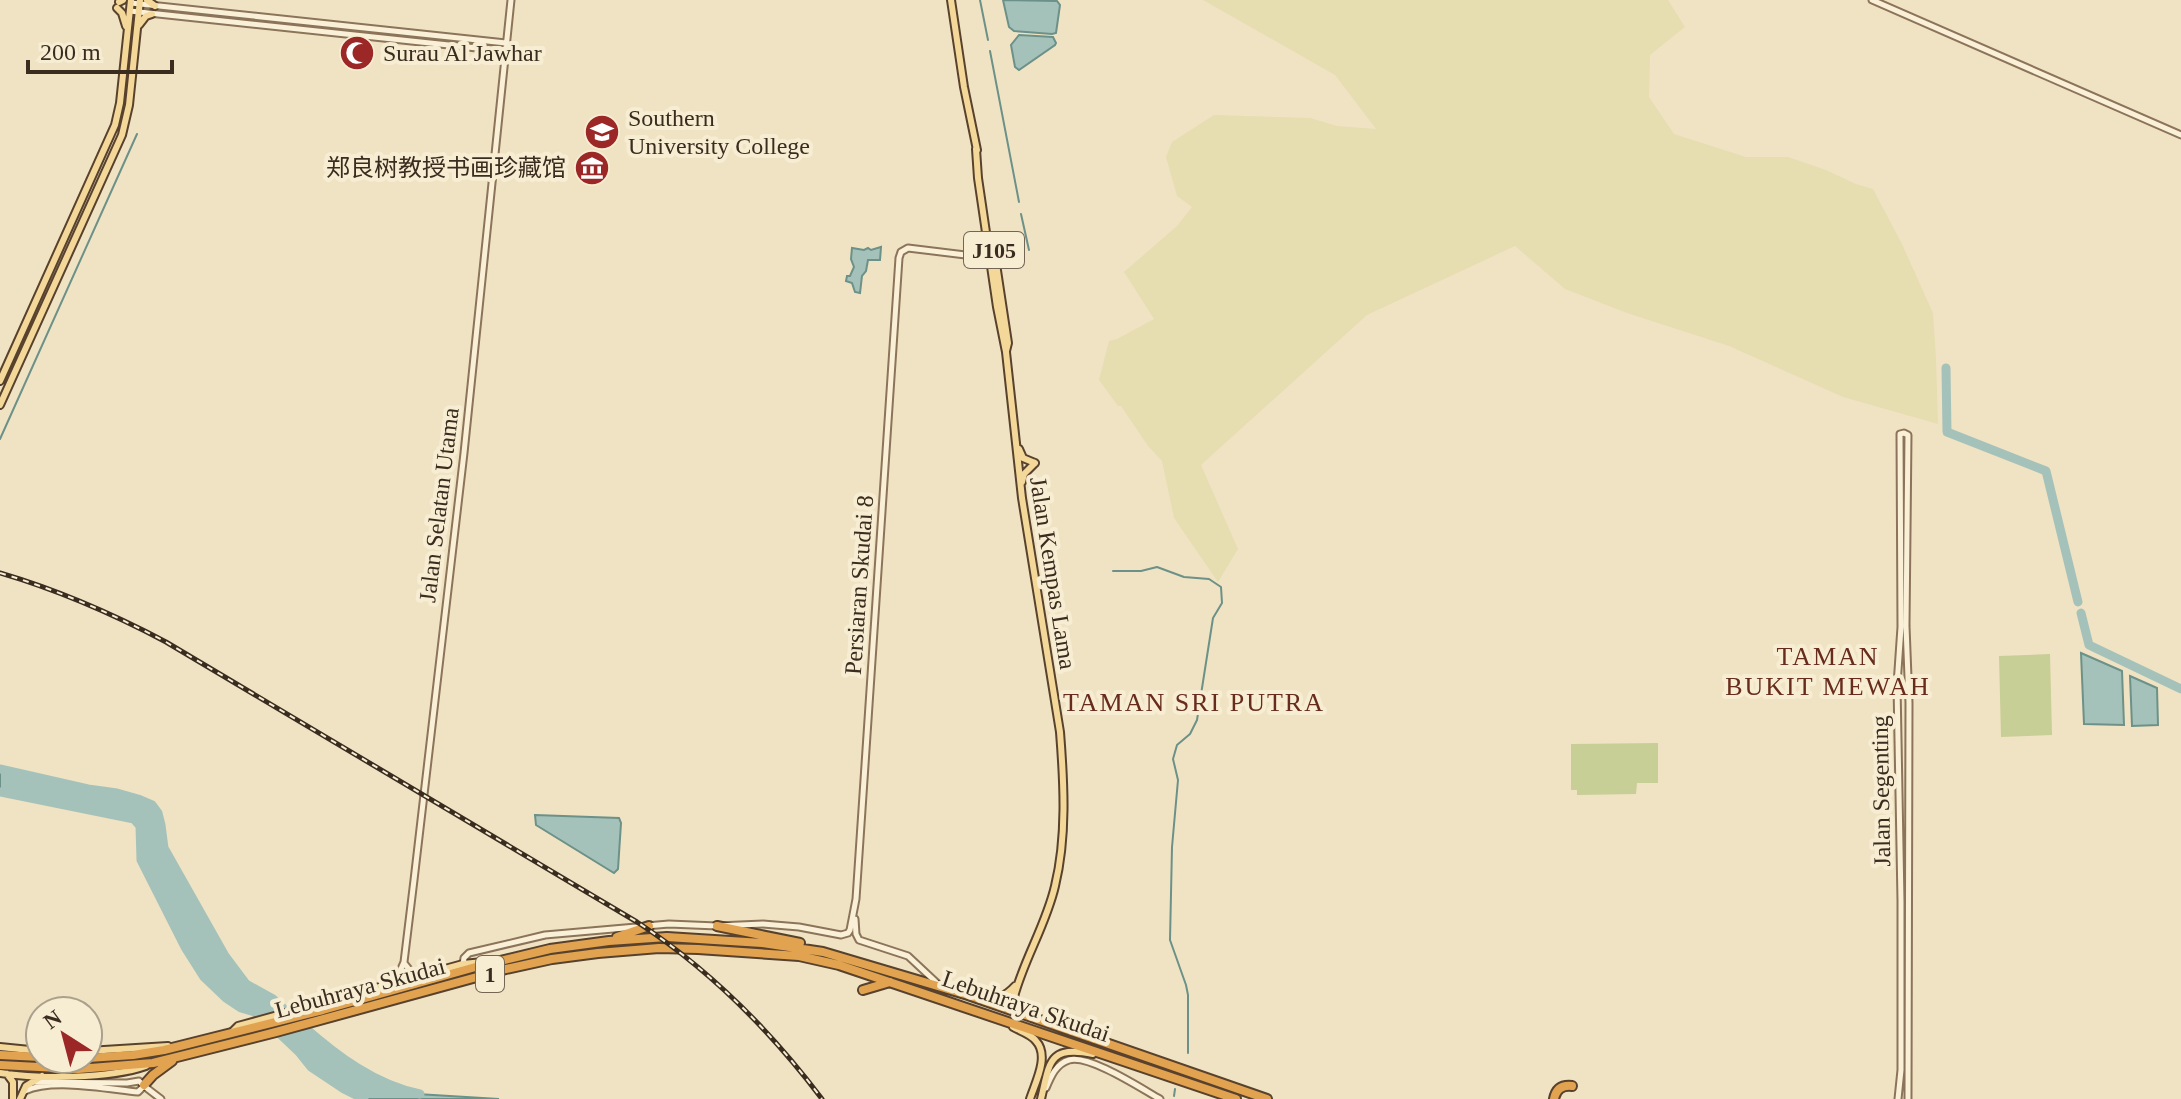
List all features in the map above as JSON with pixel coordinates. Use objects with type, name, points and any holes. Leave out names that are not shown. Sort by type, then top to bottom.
[{"type":"highway","points":[[609,941],[649,926]]},
{"type":"highway","points":[[717,926],[797,942],[823,952]]},
{"type":"highway","name":"Lebuhraya Skudai","points":[[0,1065],[59,1069],[153,1063],[249,1039],[322,1010],[495,962],[550,949],[667,937],[762,943],[823,952],[941,986],[1267,1099]]},
{"type":"highway","name":"Lebuhraya Skudai","points":[[104,1057],[187,1045],[240,1029],[552,959],[642,949],[698,949],[799,956],[839,965],[1233,1099]]},
{"type":"highway","points":[[863,990],[891,982]]},
{"type":"highway","points":[[0,1055],[24,1056]]},
{"type":"highway","points":[[143,1087],[176,1058]]},
{"type":"main road","points":[[137,29],[154,10],[147,0]]},
{"type":"main road","name":"Jalan Kempas Lama","points":[[951,0],[1008,343],[1006,352],[1022,498],[1060,732],[1063,771],[1063,822],[1056,886],[1017,983]]},
{"type":"main road","points":[[0,405],[122,135],[129,105],[140,2]]},
{"type":"main road","points":[[120,4],[128,31]]},
{"type":"main road","points":[[0,381],[115,125],[131,5]]},
{"type":"main road","name":"Jalan Kempas Lama","points":[[976,149],[992,258]]},
{"type":"main road","points":[[972,256],[983,250],[988,242]]},
{"type":"main road","points":[[1013,422],[1020,454],[1026,461],[1035,463],[1024,474],[1022,498]]},
{"type":"main road","name":"Lebuhraya Skudai","points":[[322,1010],[392,984],[463,964],[495,962]]},
{"type":"main road","points":[[968,995],[996,999],[1017,983]]},
{"type":"main road","points":[[1017,983],[1016,1002],[1045,1022]]},
{"type":"main road","points":[[988,1014],[1039,1043],[1041,1067],[1030,1099]]},
{"type":"main road","points":[[104,1050],[187,1045]]},
{"type":"main road","points":[[0,1047],[24,1049]]},
{"type":"main road","points":[[1041,1099],[1052,1061],[1062,1052],[1076,1051],[1124,1060]]},
{"type":"main road","points":[[4,1073],[42,1076],[126,1072],[153,1063]]},
{"type":"main road","points":[[4,1073],[13,1082],[18,1098]]},
{"type":"main road","points":[[18,1098],[30,1082],[42,1076]]},
{"type":"street","name":"Jalan Selatan Utama","points":[[392,984],[404,962],[464,453],[511,0]]},
{"type":"street","points":[[1872,0],[2181,135]]},
{"type":"street","points":[[505,51],[154,10],[140,2],[131,5],[138,13],[154,10],[506,43]]},
{"type":"street","name":"Persiaran Skudai 8","points":[[854,914],[899,258],[901,252],[908,248],[972,256]]},
{"type":"street","points":[[972,256],[992,258]]},
{"type":"street","name":"Jalan Segenting","points":[[1899,1088],[1901,888],[1897,685],[1901,627],[1900,434],[1904,433],[1908,435],[1908,1099]]},
{"type":"street","points":[[1898,702],[1903,707],[1907,706],[1909,699]]},
{"type":"street","points":[[1897,731],[1903,724],[1909,732]]},
{"type":"street","points":[[463,964],[469,953],[529,938],[576,931],[669,924],[763,924],[841,935],[850,930],[854,914]]},
{"type":"street","points":[[854,914],[859,940],[908,956],[941,986]]},
{"type":"street","points":[[404,962],[412,973],[420,976]]},
{"type":"street","points":[[1041,1099],[1059,1066],[1079,1058],[1093,1062],[1160,1099]]},
{"type":"street","points":[[1897,1099],[1909,1068]]},
{"type":"street","points":[[30,1082],[139,1081],[161,1099]]},
{"type":"street","points":[[133,1082],[133,1091]]},
{"type":"street","points":[[18,1098],[29,1088],[60,1086],[133,1091],[143,1087]]},
{"type":"shaded area","points":[[1203,0],[1668,0],[1685,27],[1650,55],[1649,97],[1674,134],[1746,157],[1788,157],[1873,189],[1933,313],[1938,424],[1843,397],[1729,346],[1565,289],[1515,246],[1367,315],[1201,465],[1238,549],[1218,582],[1174,518],[1162,461],[1099,380],[1109,341],[1154,319],[1124,272],[1177,226],[1192,207],[1177,196],[1166,157],[1172,142],[1214,115],[1310,118],[1337,126],[1376,129],[1335,75]]},
{"type":"green space","points":[[2050,654],[2052,735],[2001,737],[1999,656]]},
{"type":"green space","points":[[1658,743],[1658,783],[1637,783],[1636,794],[1577,795],[1577,790],[1571,790],[1571,744]]},
{"type":"water","points":[[1003,0],[1057,1],[1060,5],[1056,33],[1014,31],[1009,27]]},
{"type":"water","points":[[1019,35],[1053,37],[1056,43],[1019,70],[1015,67],[1011,45]]},
{"type":"water","points":[[881,247],[880,260],[868,260],[860,293],[855,292],[852,283],[846,281],[854,267],[852,248],[871,250]]},
{"type":"water","points":[[2081,653],[2122,671],[2124,725],[2084,724]]},
{"type":"water","points":[[2130,676],[2157,688],[2158,725],[2132,726]]},
{"type":"water","points":[[0,769],[117,793],[152,805],[158,813],[164,848],[180,880],[225,956],[246,984],[273,999],[326,1046],[384,1084],[417,1094],[499,1099],[364,1099],[344,1089],[311,1067],[258,1013],[241,1008],[226,998],[204,977],[185,947],[141,860],[140,826],[134,819],[0,792]]},
{"type":"water","points":[[535,815],[619,818],[618,869],[614,873],[536,825]]},
{"type":"waterway","points":[[980,0],[988,40]]},
{"type":"waterway","points":[[990,51],[1019,202]]},
{"type":"waterway","points":[[0,439],[137,134]]},
{"type":"waterway","points":[[1021,214],[1029,250]]},
{"type":"waterway","points":[[1946,368],[1947,432],[2046,471],[2078,602]]},
{"type":"waterway","points":[[1113,571],[1141,571],[1157,567],[1184,577],[1209,579],[1221,587],[1222,603],[1213,618],[1197,720],[1190,734],[1177,745],[1173,759],[1178,780],[1172,847],[1170,940],[1188,995],[1188,1053]]},
{"type":"waterway","points":[[2081,613],[2089,645],[2181,689]]},
{"type":"waterway","points":[[0,769],[117,793],[152,805],[158,813],[164,848],[225,956],[246,984],[273,999],[292,1016]]},
{"type":"waterway","points":[[0,792],[134,819],[140,826],[141,860],[185,947],[204,977],[226,998],[241,1008],[258,1013],[311,1067],[364,1099]]},
{"type":"waterway","points":[[303,1026],[357,1068],[388,1084],[420,1094]]},
{"type":"waterway","points":[[1174,1096],[1175,1089]]},
{"type":"railway","points":[[0,573],[85,603],[166,642],[637,922],[689,960],[737,1002],[822,1099]]},
{"type":"place","name":"Surau Al Jawhar","points":[[357,53]]},
{"type":"place","name":"Southern University College","points":[[602,132]]},
{"type":"place","name":"郑良树教授书画珍藏馆","points":[[592,168]]},
{"type":"district","name":"TAMAN BUKIT MEWAH","points":[[1828,671]]},
{"type":"district","name":"TAMAN SRI PUTRA","points":[[1194,702]]}]
